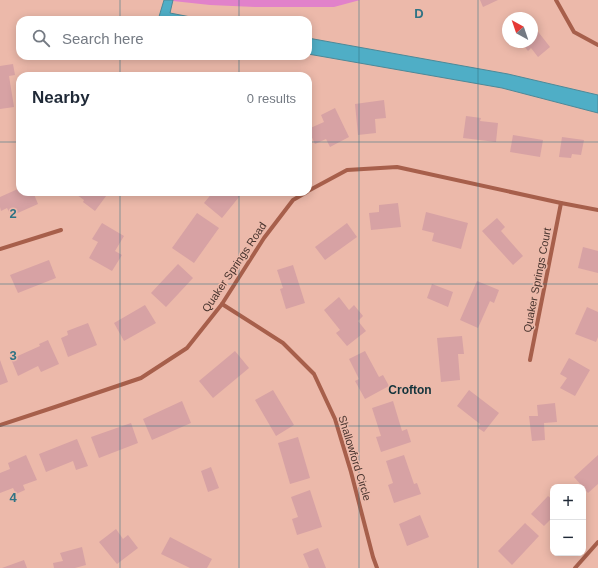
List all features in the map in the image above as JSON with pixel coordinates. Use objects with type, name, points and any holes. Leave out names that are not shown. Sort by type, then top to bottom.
[{"type":"street","points":[[556,0],[574,32],[598,45]]},
{"type":"street","name":"Quaker Springs Road","points":[[312,189],[347,170],[397,167],[598,210]]},
{"type":"street","name":"Quaker Springs Road","points":[[0,425],[141,378],[187,348],[222,304],[264,238],[293,200],[300,196]]},
{"type":"street","name":"Quaker Springs Court","points":[[530,360],[561,203]]},
{"type":"street","points":[[0,249],[61,230]]},
{"type":"street","name":"Shallowford Circle","points":[[222,304],[283,343],[314,374],[335,419],[377,568]]},
{"type":"street","points":[[575,568],[598,542]]},
{"type":"shaded area","points":[[173,0],[360,0],[334,7],[255,7],[210,5]]},
{"type":"water","points":[[164,0],[173,0],[170,13],[185,16],[159,16]]},
{"type":"water","points":[[312,39],[508,74],[598,95],[598,113],[502,88],[312,55]]},
{"type":"building","points":[[480,0],[498,0],[483,7]]},
{"type":"building","points":[[538,32],[550,47],[538,57],[531,48],[538,48]]},
{"type":"building","points":[[13,64],[15,75],[9,76],[14,107],[0,109],[0,66]]},
{"type":"building","points":[[384,100],[386,118],[375,119],[376,133],[358,135],[355,104]]},
{"type":"building","points":[[335,108],[349,137],[330,147],[326,139],[315,144],[312,138],[312,127],[324,122],[321,115]]},
{"type":"building","points":[[466,116],[481,118],[480,121],[498,123],[496,142],[463,138]]},
{"type":"building","points":[[513,135],[543,140],[540,157],[510,152]]},
{"type":"building","points":[[562,137],[584,140],[581,155],[572,154],[571,158],[559,157]]},
{"type":"building","points":[[16,190],[16,196],[35,196],[38,204],[11,216],[7,208],[1,211],[0,197]]},
{"type":"building","points":[[78,196],[106,196],[95,211],[83,202],[84,200]]},
{"type":"building","points":[[210,196],[240,196],[222,218],[204,203]]},
{"type":"building","points":[[398,203],[401,227],[371,230],[369,213],[379,212],[379,205]]},
{"type":"building","points":[[426,212],[468,223],[461,249],[432,241],[434,233],[422,230]]},
{"type":"building","points":[[197,213],[219,228],[194,263],[172,248]]},
{"type":"building","points":[[497,218],[505,227],[501,231],[523,256],[513,265],[482,231]]},
{"type":"building","points":[[102,223],[124,236],[115,251],[122,255],[112,271],[89,258],[98,242],[92,239]]},
{"type":"building","points":[[347,223],[357,237],[325,260],[315,247]]},
{"type":"building","points":[[583,247],[598,251],[598,273],[578,268]]},
{"type":"building","points":[[49,260],[56,278],[18,293],[10,275]]},
{"type":"building","points":[[178,264],[193,278],[166,307],[151,293]]},
{"type":"building","points":[[293,265],[305,303],[286,309],[280,289],[283,288],[277,270]]},
{"type":"building","points":[[477,281],[499,290],[494,303],[490,301],[478,328],[460,320]]},
{"type":"building","points":[[432,284],[453,292],[448,307],[427,298]]},
{"type":"building","points":[[339,297],[349,310],[354,305],[363,316],[358,321],[366,331],[347,346],[336,333],[340,330],[324,310]]},
{"type":"building","points":[[145,305],[156,323],[124,341],[114,323]]},
{"type":"building","points":[[587,307],[598,312],[598,337],[596,342],[575,334]]},
{"type":"building","points":[[88,323],[97,345],[68,357],[61,338],[68,335],[67,331]]},
{"type":"building","points":[[462,336],[464,354],[458,354],[460,380],[441,382],[437,338]]},
{"type":"building","points":[[48,340],[59,364],[41,372],[38,366],[18,376],[11,359],[40,346],[39,344]]},
{"type":"building","points":[[235,351],[249,368],[213,398],[199,381]]},
{"type":"building","points":[[365,351],[379,377],[383,375],[389,386],[365,399],[355,381],[359,379],[349,359]]},
{"type":"building","points":[[569,358],[590,370],[575,396],[560,388],[567,378],[560,374]]},
{"type":"building","points":[[0,360],[8,382],[0,385]]},
{"type":"building","points":[[273,390],[294,425],[276,436],[255,400]]},
{"type":"building","points":[[469,390],[499,413],[484,432],[478,428],[480,424],[457,406]]},
{"type":"building","points":[[182,401],[191,423],[152,440],[143,419]]},
{"type":"building","points":[[393,401],[402,431],[407,429],[411,442],[381,452],[376,437],[381,436],[372,408]]},
{"type":"building","points":[[555,403],[557,422],[544,423],[545,440],[532,441],[529,416],[538,416],[537,405]]},
{"type":"building","points":[[131,423],[138,443],[99,458],[91,437]]},
{"type":"building","points":[[298,437],[310,478],[290,484],[278,443]]},
{"type":"building","points":[[77,439],[88,466],[76,470],[73,461],[46,472],[39,454]]},
{"type":"building","points":[[26,455],[37,480],[23,485],[25,490],[16,494],[13,488],[0,493],[0,473],[10,469],[8,463]]},
{"type":"building","points":[[404,455],[414,484],[417,483],[421,494],[394,503],[388,485],[393,483],[386,461]]},
{"type":"building","points":[[598,455],[598,484],[588,493],[586,491],[586,484],[580,484],[574,477]]},
{"type":"building","points":[[211,467],[219,488],[208,492],[201,471]]},
{"type":"building","points":[[310,490],[322,527],[297,535],[292,519],[298,517],[291,497]]},
{"type":"building","points":[[548,496],[550,498],[550,520],[544,526],[531,514]]},
{"type":"building","points":[[420,515],[429,537],[407,546],[399,524]]},
{"type":"building","points":[[525,523],[539,536],[512,565],[498,551]]},
{"type":"building","points":[[116,529],[123,539],[128,535],[138,548],[117,564],[99,542]]},
{"type":"building","points":[[170,537],[212,559],[207,568],[190,568],[161,554]]},
{"type":"building","points":[[82,547],[86,565],[75,568],[54,568],[53,563],[63,561],[60,553]]},
{"type":"building","points":[[318,548],[326,568],[309,568],[303,554]]},
{"type":"building","points":[[24,560],[27,568],[2,568]]},
{"type":"district","name":"Crofton","points":[[410,390]]}]
